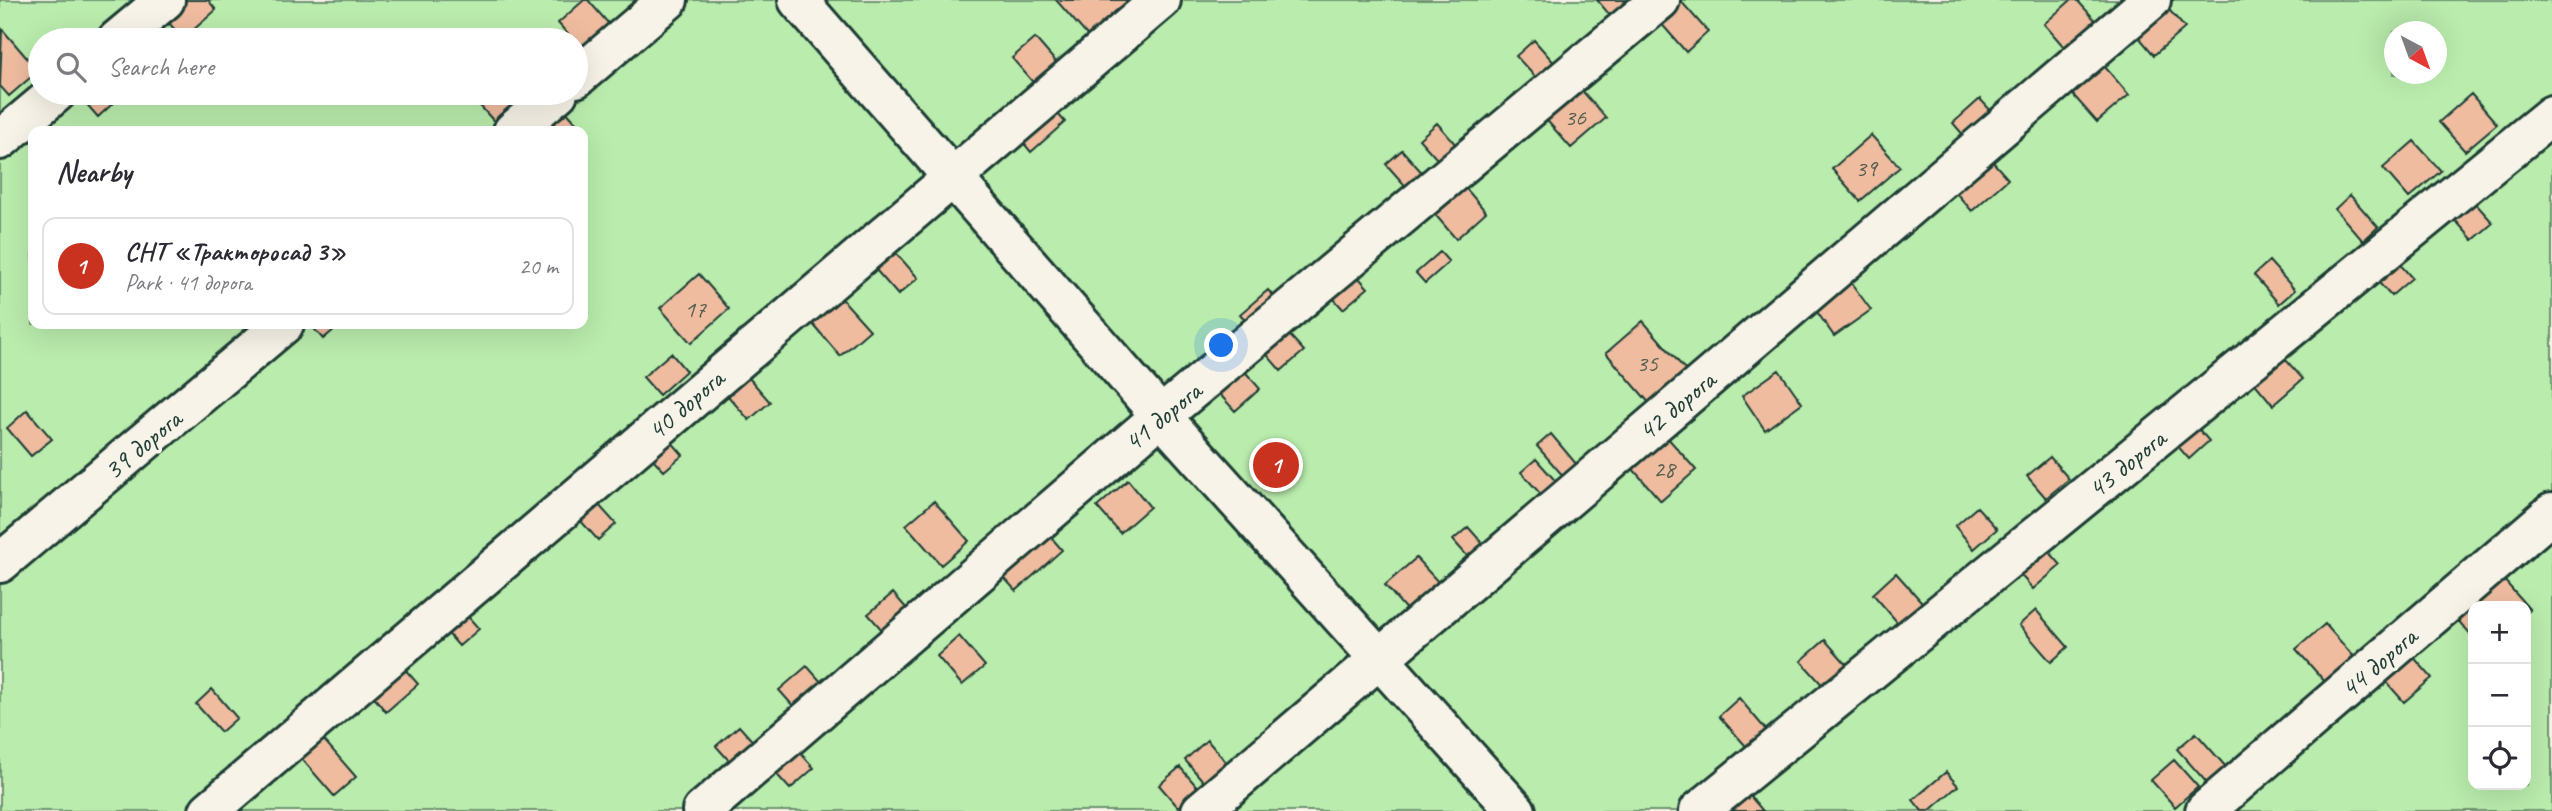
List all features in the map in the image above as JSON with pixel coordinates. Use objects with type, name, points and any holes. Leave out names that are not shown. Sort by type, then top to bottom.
[{"type":"street","points":[[131,28],[165,0]]},
{"type":"street","points":[[588,68],[668,0]]},
{"type":"street","points":[[799,0],[1161,416],[1516,811]]},
{"type":"street","name":"40 дорога","points":[[209,811],[1161,0]]},
{"type":"street","name":"41 дорога","points":[[702,811],[1161,416],[1660,0]]},
{"type":"street","name":"42 дорога","points":[[1201,811],[2151,0]]},
{"type":"street","points":[[0,140],[42,105]]},
{"type":"street","points":[[519,126],[544,105]]},
{"type":"street","name":"43 дорога","points":[[1699,811],[2552,115]]},
{"type":"street","name":"39 дорога","points":[[0,563],[278,329]]},
{"type":"street","name":"44 дорога","points":[[2205,811],[2552,513]]},
{"type":"green space","points":[[0,0],[2552,0],[2552,811],[0,811]]},
{"type":"building","points":[[179,0],[208,0],[216,10],[196,28],[173,28],[162,15]]},
{"type":"building","points":[[584,0],[588,0],[615,31],[588,55],[588,28],[562,28],[558,23]]},
{"type":"building","points":[[1056,0],[1127,0],[1133,7],[1093,42]]},
{"type":"building","points":[[1597,0],[1631,0],[1614,20]]},
{"type":"building","points":[[1669,0],[1680,0],[1708,32],[1686,52],[1653,14]]},
{"type":"building","points":[[2071,0],[2077,0],[2096,21],[2065,48],[2044,24]]},
{"type":"building","points":[[2164,4],[2185,28],[2154,55],[2133,30]]},
{"type":"building","points":[[2,29],[28,59],[28,80],[9,96],[0,86]]},
{"type":"building","points":[[1035,38],[1061,68],[1038,88],[1012,58]]},
{"type":"building","points":[[1534,40],[1556,65],[1538,80],[1516,56]]},
{"type":"building","points":[[2099,60],[2129,95],[2097,122],[2067,88]]},
{"type":"building","points":[[1578,86],[1606,118],[1571,148],[1543,116]]},
{"type":"building","points":[[2471,94],[2497,124],[2465,151],[2439,122]]},
{"type":"building","points":[[1980,99],[1993,113],[1965,137],[1953,123]]},
{"type":"building","points":[[88,105],[111,105],[98,117]]},
{"type":"building","points":[[479,105],[524,105],[500,126]]},
{"type":"building","points":[[557,105],[561,105],[579,126],[541,126]]},
{"type":"building","points":[[1051,106],[1065,122],[1031,152],[1017,135]]},
{"type":"building","points":[[1437,123],[1463,153],[1445,168],[1419,139]]},
{"type":"building","points":[[1871,135],[1900,167],[1860,201],[1832,169]]},
{"type":"building","points":[[2414,141],[2441,171],[2409,198],[2383,168]]},
{"type":"building","points":[[1402,150],[1425,176],[1409,190],[1386,164]]},
{"type":"building","points":[[1985,153],[2008,179],[1972,211],[1949,185]]},
{"type":"building","points":[[1458,179],[1486,212],[1456,239],[1427,205]]},
{"type":"building","points":[[2467,194],[2493,223],[2473,240],[2447,211]]},
{"type":"building","points":[[2350,195],[2378,227],[2363,241],[2335,209]]},
{"type":"building","points":[[889,245],[918,278],[898,295],[869,262]]},
{"type":"building","points":[[1440,252],[1449,262],[1425,283],[1416,273]]},
{"type":"building","points":[[2392,255],[2412,278],[2391,296],[2371,274]]},
{"type":"building","points":[[2269,261],[2295,290],[2279,304],[2254,275]]},
{"type":"building","points":[[1350,268],[1368,288],[1343,309],[1325,289]]},
{"type":"building","points":[[699,274],[729,309],[691,343],[660,308]]},
{"type":"building","points":[[1846,276],[1871,310],[1834,336],[1810,302]]},
{"type":"building","points":[[1268,290],[1279,303],[1251,327],[1240,314]]},
{"type":"building","points":[[835,291],[870,330],[840,356],[806,316]]},
{"type":"building","points":[[1643,321],[1688,373],[1651,405],[1606,353]]},
{"type":"building","points":[[314,329],[335,329],[323,339]]},
{"type":"building","points":[[1284,329],[1304,351],[1281,371],[1262,349]]},
{"type":"building","points":[[2276,349],[2303,379],[2273,405],[2247,374]]},
{"type":"building","points":[[671,353],[686,371],[659,395],[643,377]]},
{"type":"building","points":[[1241,367],[1260,389],[1235,411],[1215,389]]},
{"type":"building","points":[[742,370],[770,402],[749,420],[721,388]]},
{"type":"building","points":[[1779,370],[1802,403],[1765,430],[1742,396]]},
{"type":"building","points":[[27,410],[52,439],[31,456],[7,428]]},
{"type":"building","points":[[2189,418],[2209,441],[2189,459],[2169,436]]},
{"type":"building","points":[[662,431],[683,455],[664,471],[643,448]]},
{"type":"building","points":[[1551,434],[1577,465],[1564,477],[1537,446]]},
{"type":"building","points":[[1667,437],[1696,470],[1661,501],[1632,468]]},
{"type":"building","points":[[2050,457],[2069,479],[2046,498],[2027,476]]},
{"type":"building","points":[[1536,459],[1559,485],[1544,498],[1521,472]]},
{"type":"building","points":[[1128,480],[1150,507],[1120,533],[1097,507]]},
{"type":"building","points":[[588,493],[616,524],[598,540],[570,509]]},
{"type":"building","points":[[934,501],[969,541],[941,565],[906,525]]},
{"type":"building","points":[[1977,507],[1997,529],[1974,549],[1955,526]]},
{"type":"building","points":[[1468,527],[1484,545],[1469,558],[1453,540]]},
{"type":"building","points":[[1045,530],[1062,550],[1016,591],[998,571]]},
{"type":"building","points":[[2039,540],[2061,565],[2033,589],[2011,564]]},
{"type":"building","points":[[1416,558],[1440,584],[1408,612],[1385,585]]},
{"type":"building","points":[[2497,572],[2522,601],[2468,601],[2468,632],[2451,612]]},
{"type":"building","points":[[1896,573],[1928,609],[1904,630],[1873,594]]},
{"type":"building","points":[[893,593],[907,609],[883,631],[868,614]]},
{"type":"building","points":[[457,604],[479,629],[459,646],[437,621]]},
{"type":"building","points":[[2036,610],[2068,647],[2051,662],[2019,625]]},
{"type":"building","points":[[2325,624],[2355,658],[2326,683],[2296,649]]},
{"type":"building","points":[[959,636],[985,666],[962,685],[937,656]]},
{"type":"building","points":[[1825,640],[1849,667],[1825,688],[1801,661]]},
{"type":"building","points":[[2410,653],[2432,678],[2404,702],[2382,677]]},
{"type":"building","points":[[395,658],[418,684],[386,712],[364,685]]},
{"type":"building","points":[[807,666],[822,683],[794,707],[779,690]]},
{"type":"building","points":[[212,689],[237,718],[221,732],[196,704]]},
{"type":"building","points":[[1739,698],[1772,737],[1753,754],[1719,716]]},
{"type":"building","points":[[739,726],[756,745],[733,765],[716,746]]},
{"type":"building","points":[[317,732],[356,777],[334,796],[295,751]]},
{"type":"building","points":[[2196,733],[2226,767],[2207,783],[2177,749]]},
{"type":"building","points":[[1207,740],[1227,763],[1204,782],[1185,760]]},
{"type":"building","points":[[796,748],[814,768],[790,789],[772,769]]},
{"type":"building","points":[[2174,760],[2198,787],[2175,807],[2151,780]]},
{"type":"building","points":[[1180,767],[1199,789],[1178,807],[1159,785]]},
{"type":"building","points":[[1946,772],[1958,786],[1929,811],[1922,811],[1913,800]]},
{"type":"building","points":[[1739,783],[1763,811],[1721,811]]},
{"type":"place","name":"СНТ «Тракторосад 3»","points":[[1276,465]]}]
